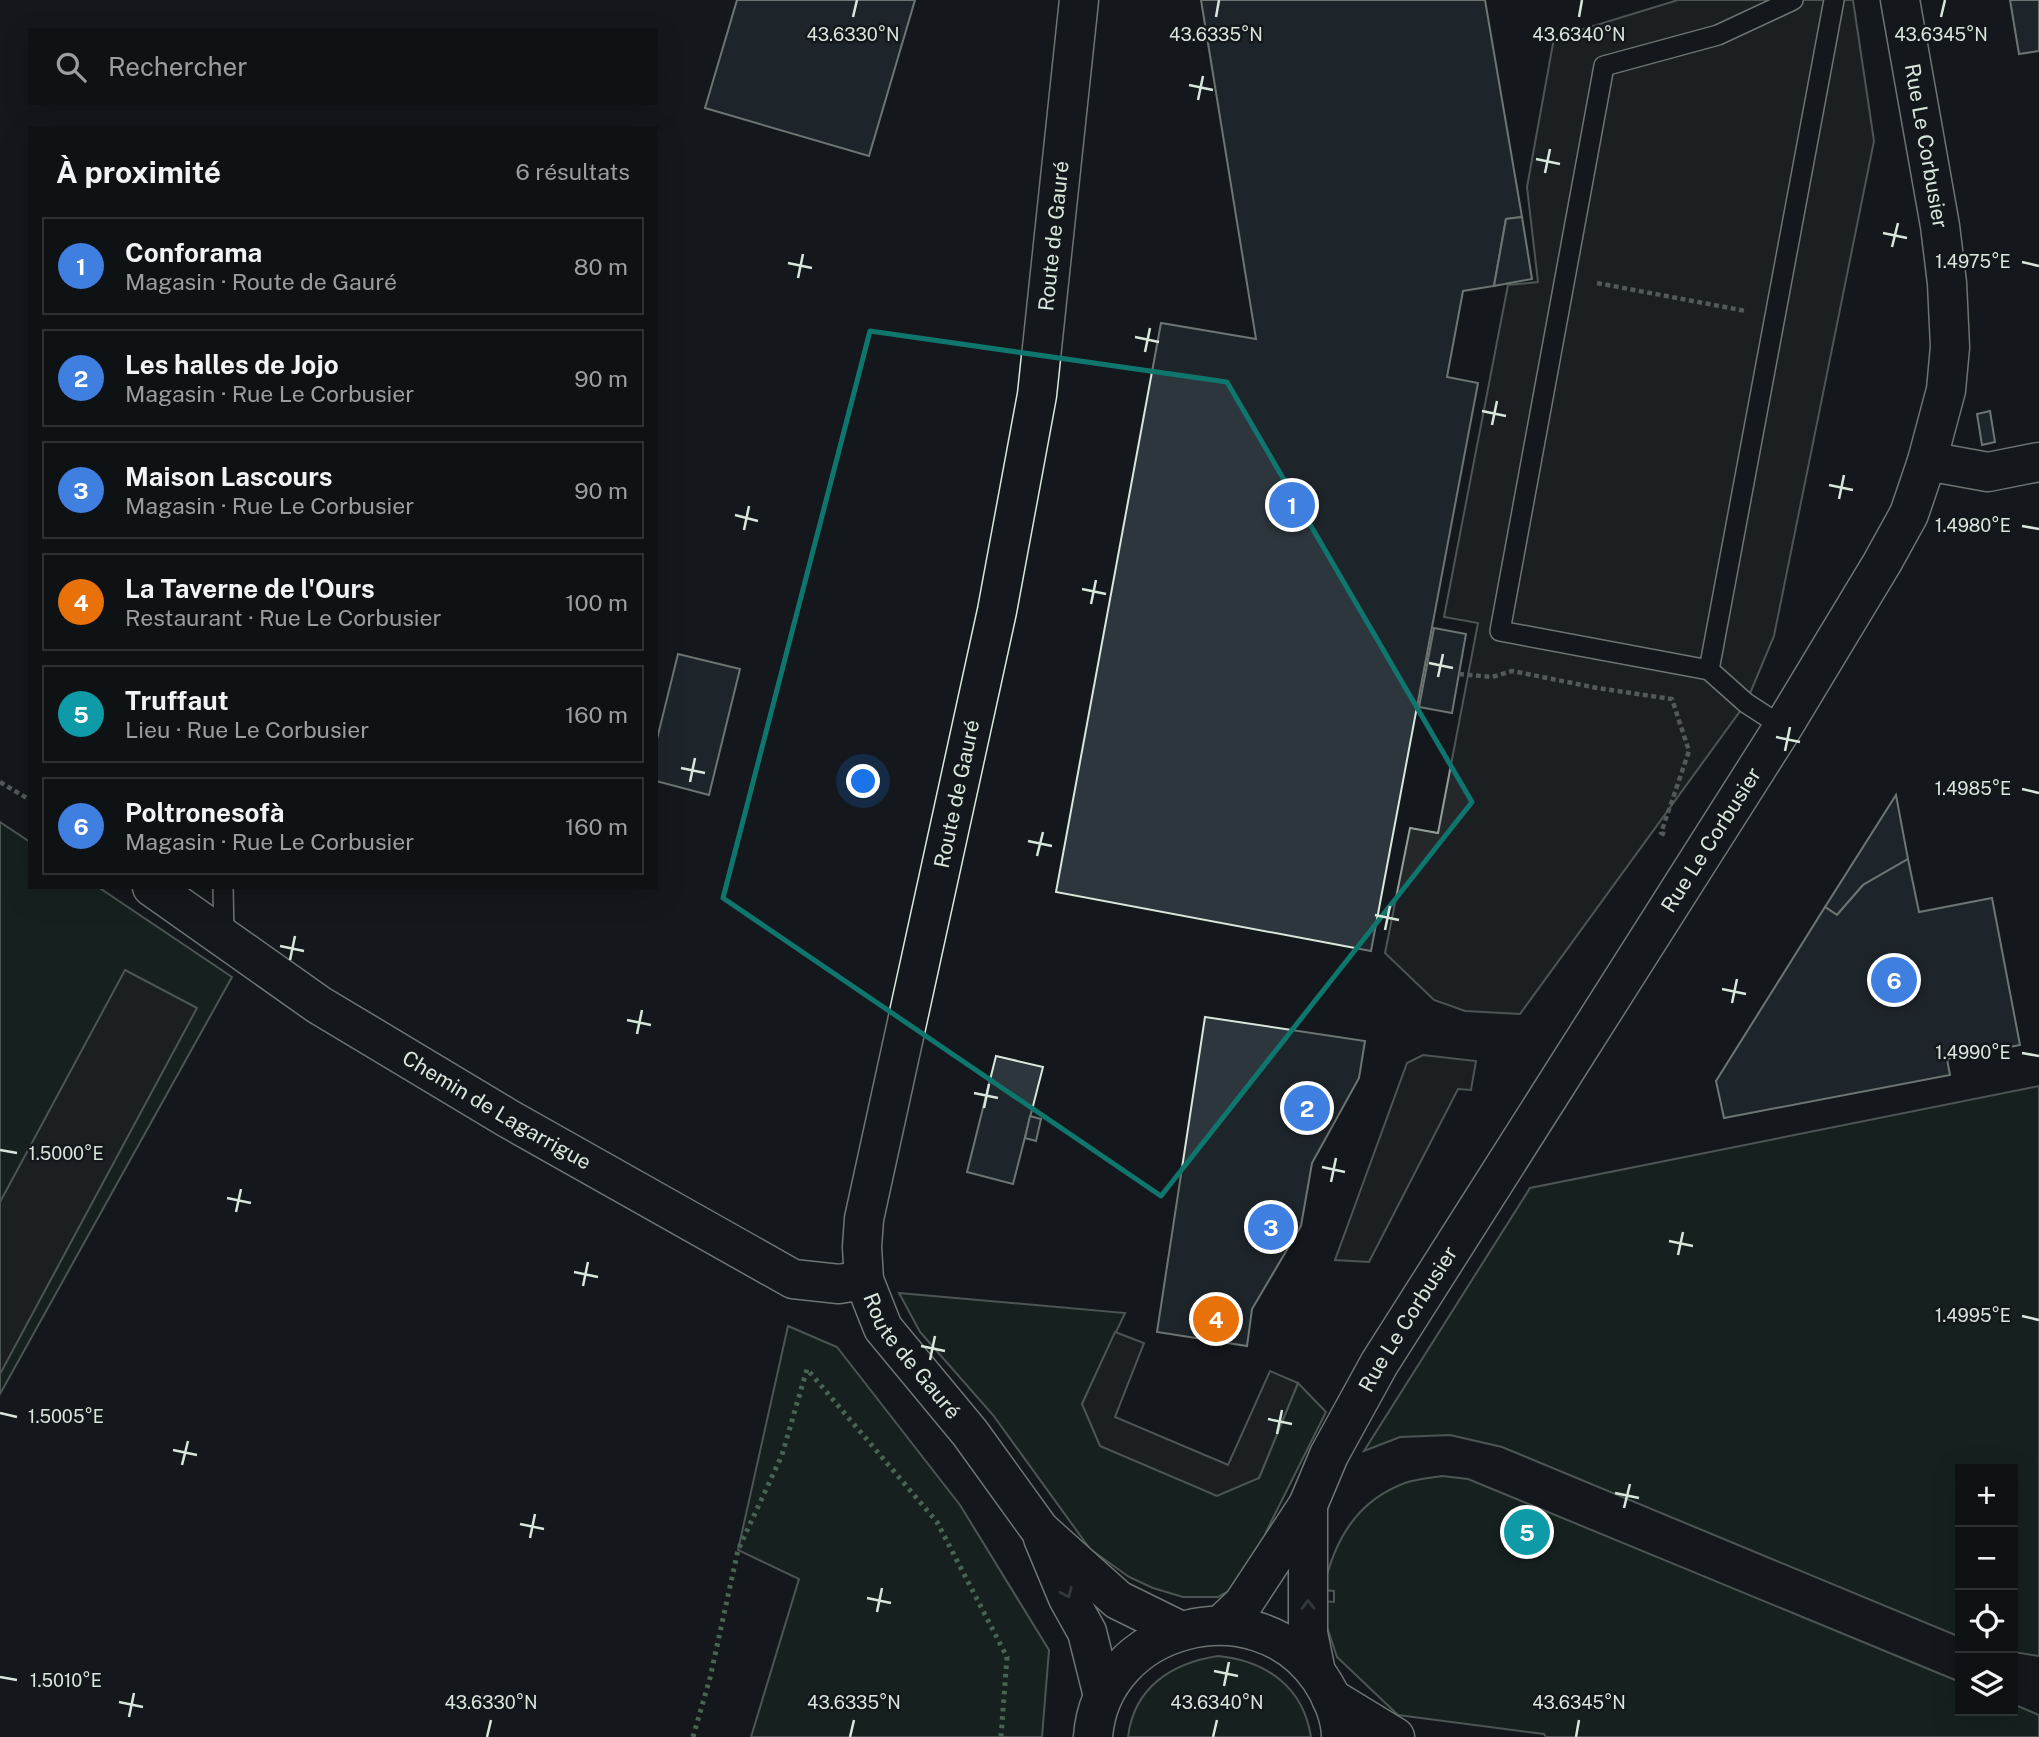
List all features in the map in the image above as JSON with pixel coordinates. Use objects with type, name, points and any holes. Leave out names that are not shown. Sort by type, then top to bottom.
[{"type":"street","name":"Route de Gauré","points":[[1079,0],[1037,395],[997,611],[867,1206],[862,1247],[864,1280],[883,1328],[970,1433],[1040,1530],[1118,1600],[1179,1630]]},
{"type":"street","name":"Rue Le Corbusier","points":[[1222,1624],[1243,1604],[1308,1505],[1329,1455],[1379,1364],[1783,727],[1909,514],[1927,461],[1945,390],[1949,358],[1947,283],[1940,226],[1900,0]]},
{"type":"street","points":[[1927,461],[1987,472],[2039,463]]},
{"type":"street","name":"Chemin de Lagarrigue","points":[[155,889],[319,1005],[509,1119],[793,1279],[839,1284],[864,1280]]},
{"type":"street","name":"Rue Le Corbusier","points":[[1308,1505],[1308,1633],[1341,1737]]},
{"type":"street","name":"Route de Gauré","points":[[1040,1530],[1068,1598],[1087,1632],[1103,1696]]},
{"type":"street","points":[[1093,1737],[1103,1696],[1123,1667],[1148,1645],[1179,1630],[1222,1624],[1248,1628],[1274,1638],[1297,1653],[1324,1685],[1395,1737]]},
{"type":"lane","points":[[1783,727],[1746,703],[1709,670],[1500,631],[1604,66],[1718,35],[1793,0]]},
{"type":"lane","points":[[1709,670],[1834,0]]},
{"type":"lane","points":[[223,889],[224,937]]},
{"type":"path","points":[[1564,277],[1775,316]]},
{"type":"path","points":[[1459,674],[1492,677],[1512,671],[1672,699],[1689,751],[1661,833],[1700,856]]},
{"type":"path","points":[[0,782],[28,799]]},
{"type":"highlighted area","points":[[870,331],[1227,382],[1472,802],[1161,1196],[723,898]]},
{"type":"green space","points":[[0,822],[28,841],[28,889],[101,889],[232,977],[0,1394]]},
{"type":"green space","points":[[2039,1086],[2039,1656],[2018,1653],[2018,1464],[1955,1464],[1955,1635],[1502,1447],[1450,1435],[1400,1437],[1364,1451],[1530,1188]]},
{"type":"green space","points":[[899,1293],[1125,1313],[1082,1404],[1259,1478],[1298,1383],[1326,1412],[1266,1532],[1259,1556],[1240,1585],[1218,1597],[1183,1597],[1129,1577],[1090,1549],[993,1415],[920,1332]]},
{"type":"green space","points":[[788,1326],[837,1347],[960,1505],[1049,1650],[1042,1737],[751,1737],[799,1579],[738,1550]]},
{"type":"green space","points":[[1442,1476],[1468,1479],[1955,1680],[1955,1716],[2018,1716],[2018,1706],[2039,1715],[2039,1737],[1546,1737],[1544,1734],[1398,1715],[1337,1657],[1325,1621],[1324,1601],[1334,1602],[1334,1591],[1323,1590],[1341,1539],[1360,1512],[1388,1491],[1418,1480]]},
{"type":"green space","points":[[1218,1656],[1252,1664],[1280,1679],[1300,1704],[1311,1737],[1128,1737],[1138,1704],[1158,1680],[1185,1665]]},
{"type":"shaded area","points":[[1678,0],[1853,0],[1874,141],[1774,636],[1746,703],[1520,1014],[1465,1011],[1434,1000],[1385,953],[1410,828],[1438,833],[1478,623],[1444,617],[1508,285],[1538,282],[1527,187],[1554,38]]},
{"type":"shaded area","points":[[125,970],[197,1008],[0,1374],[0,1202]]},
{"type":"shaded area","points":[[1423,1055],[1476,1061],[1471,1090],[1458,1089],[1369,1262],[1335,1260],[1407,1063]]},
{"type":"shaded area","points":[[1115,1332],[1144,1343],[1115,1417],[1228,1465],[1270,1371],[1298,1383],[1259,1478],[1217,1496],[1100,1446],[1082,1404]]},
{"type":"building","points":[[737,0],[915,0],[869,156],[705,108]]},
{"type":"building","points":[[1201,0],[1485,0],[1522,217],[1506,219],[1494,286],[1463,291],[1447,377],[1478,383],[1371,951],[1056,892],[1161,323],[1256,339]]},
{"type":"building","points":[[2010,0],[2039,0],[2039,51],[2019,54]]},
{"type":"building","points":[[1522,217],[1532,279],[1494,286],[1506,219]]},
{"type":"building","points":[[1990,411],[1995,442],[1982,445],[1977,414]]},
{"type":"building","points":[[1434,628],[1466,634],[1452,713],[1419,707]]},
{"type":"building","points":[[678,654],[740,669],[709,795],[658,782],[658,735]]},
{"type":"building","points":[[1896,795],[1908,859],[1863,885],[1837,915],[1825,907]]},
{"type":"building","points":[[1908,859],[1919,912],[1992,898],[2020,1045],[1947,1059],[1950,1075],[1724,1118],[1716,1081],[1825,907],[1837,915],[1863,885]]},
{"type":"building","points":[[1205,1017],[1365,1041],[1359,1078],[1312,1163],[1301,1226],[1252,1309],[1247,1346],[1157,1332]]},
{"type":"building","points":[[996,1056],[1043,1067],[1013,1184],[967,1172]]},
{"type":"building","points":[[1030,1116],[1041,1119],[1036,1141],[1025,1138]]},
{"type":"building","points":[[1519,1521],[1541,1531],[1536,1544],[1513,1534]]},
{"type":"hedge","points":[[693,1737],[710,1678],[738,1550],[782,1455],[807,1369],[937,1522],[1007,1657],[1001,1737]]},
{"type":"place","name":"Conforama","points":[[1292,505]]},
{"type":"place","name":"Poltronesofà","points":[[1894,980]]},
{"type":"place","name":"Les halles de Jojo","points":[[1307,1108]]},
{"type":"place","name":"Maison Lascours","points":[[1271,1227]]},
{"type":"place","name":"La Taverne de l'Ours","points":[[1216,1319]]},
{"type":"place","name":"Truffaut","points":[[1527,1532]]}]
